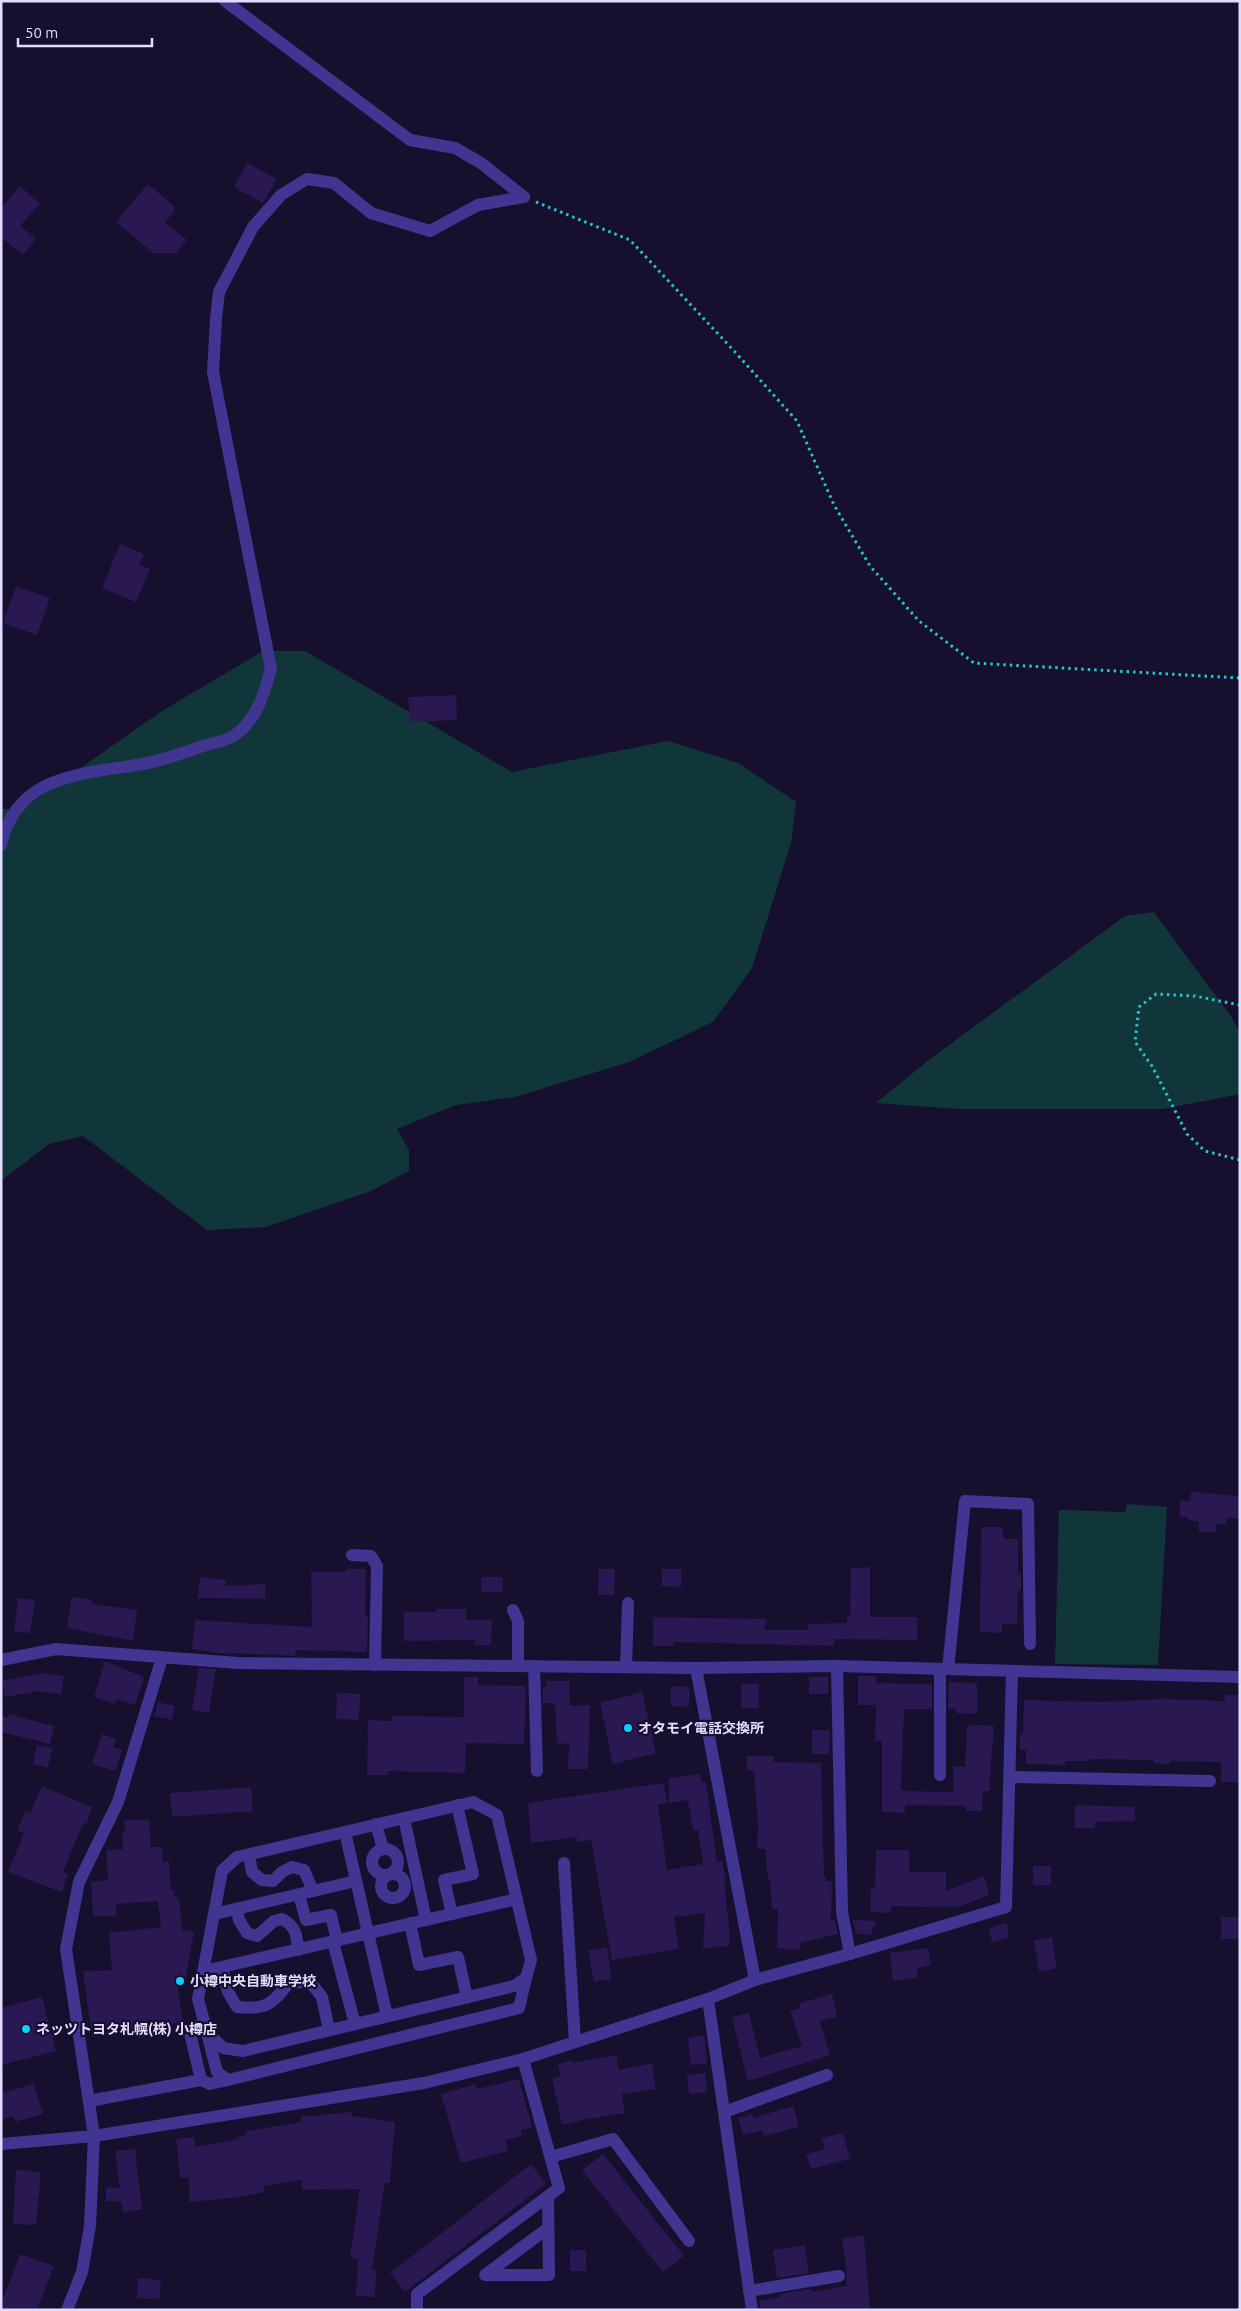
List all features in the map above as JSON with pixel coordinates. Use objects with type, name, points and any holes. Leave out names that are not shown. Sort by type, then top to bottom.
[{"type":"street","points":[[225,1],[410,140],[454,148],[481,163],[524,197]]},
{"type":"street","points":[[1,845],[11,814],[34,794],[63,777],[94,770],[149,763],[235,736],[256,712],[259,705],[270,669],[213,372],[219,292],[253,227],[281,195],[307,179],[334,183],[371,213],[430,231],[478,204],[524,197]]},
{"type":"street","points":[[940,1775],[944,1669],[965,1501],[1028,1504],[1030,1644]]},
{"type":"street","points":[[352,1555],[371,1556],[376,1566],[375,1665]]},
{"type":"street","points":[[626,1667],[628,1603]]},
{"type":"street","points":[[513,1610],[518,1621],[518,1666]]},
{"type":"street","points":[[1,1660],[56,1648],[238,1663],[696,1668],[837,1666],[1240,1677]]},
{"type":"street","points":[[67,2310],[82,2272],[90,2226],[94,2136],[66,1949],[79,1882],[118,1802],[162,1658]]},
{"type":"street","points":[[534,1666],[537,1771]]},
{"type":"street","points":[[837,1666],[842,1912],[850,1954]]},
{"type":"street","points":[[696,1668],[755,1980]]},
{"type":"street","points":[[1,2144],[94,2136],[424,2083],[524,2059],[708,1999],[755,1980],[850,1954],[1006,1907],[1012,1671]]},
{"type":"street","points":[[1010,1777],[1210,1781]]},
{"type":"street","points":[[89,2101],[201,2080],[210,2084],[228,2080],[519,2008],[531,1960],[497,1815],[473,1802],[457,1805],[237,1858],[222,1871],[198,1999],[217,2072],[228,2080]]},
{"type":"street","points":[[452,1914],[444,1880],[474,1874],[457,1805]]},
{"type":"street","points":[[404,1818],[426,1920]]},
{"type":"street","points":[[376,1824],[383,1849]]},
{"type":"street","points":[[345,1832],[387,2016]]},
{"type":"street","points":[[383,1849],[373,1856],[372,1865],[380,1874],[388,1874],[400,1875],[404,1882],[404,1890],[399,1896],[390,1898],[383,1894],[380,1886],[382,1879],[388,1874],[395,1869],[398,1861],[391,1850],[383,1849]]},
{"type":"street","points":[[249,1855],[252,1872],[262,1880],[274,1881],[282,1872],[292,1867],[304,1870],[313,1891]]},
{"type":"street","points":[[564,1863],[575,2042]]},
{"type":"street","points":[[214,1914],[313,1891],[380,1886]]},
{"type":"street","points":[[299,1895],[306,1920],[331,1915],[335,1941],[355,2024]]},
{"type":"street","points":[[204,1972],[517,1899]]},
{"type":"street","points":[[237,1910],[239,1920],[247,1933],[257,1936],[274,1921],[282,1918],[290,1922],[296,1932],[298,1950]]},
{"type":"street","points":[[410,1923],[419,1965],[458,1957],[467,1998]]},
{"type":"street","points":[[222,1968],[228,1992],[237,2007],[257,2009],[275,2000],[289,1983],[310,1982],[322,1997],[329,2030]]},
{"type":"street","points":[[206,2026],[223,2048],[242,2051],[514,1986],[526,1978]]},
{"type":"street","points":[[708,1999],[752,2310]]},
{"type":"street","points":[[201,2080],[190,2033],[206,2026]]},
{"type":"street","points":[[417,2310],[417,2294],[559,2188],[524,2059]]},
{"type":"street","points":[[724,2112],[827,2075]]},
{"type":"street","points":[[551,2157],[613,2139],[689,2240]]},
{"type":"street","points":[[548,2196],[549,2275],[485,2275],[548,2228]]},
{"type":"street","points":[[749,2291],[839,2276]]},
{"type":"path","points":[[524,197],[630,240],[797,421],[834,505],[870,566],[920,621],[974,663],[1240,678]]},
{"type":"path","points":[[1240,1005],[1195,996],[1156,994],[1139,1007],[1136,1042],[1152,1066],[1187,1134],[1205,1151],[1240,1160]]},
{"type":"green space","points":[[263,651],[305,651],[512,772],[668,741],[738,763],[796,802],[791,843],[752,968],[713,1022],[629,1062],[515,1097],[456,1105],[397,1129],[409,1150],[409,1171],[371,1191],[266,1227],[207,1230],[83,1136],[49,1144],[1,1181],[1,809],[22,809],[162,711]]},
{"type":"green space","points":[[1154,912],[1232,1018],[1240,1034],[1240,1094],[1163,1109],[958,1109],[876,1103],[930,1059],[1125,916]]},
{"type":"green space","points":[[1127,1504],[1167,1507],[1158,1665],[1055,1664],[1059,1510],[1125,1512]]},
{"type":"building","points":[[247,163],[277,179],[263,203],[234,187]]},
{"type":"building","points":[[148,184],[174,206],[174,211],[165,223],[187,240],[176,253],[153,253],[116,222]]},
{"type":"building","points":[[20,186],[40,203],[20,226],[36,239],[23,255],[1,237],[1,208]]},
{"type":"building","points":[[120,544],[144,554],[139,564],[150,569],[136,602],[102,588]]},
{"type":"building","points":[[16,586],[50,598],[37,635],[3,623]]},
{"type":"building","points":[[456,695],[457,720],[410,722],[408,697]]},
{"type":"building","points":[[1191,1492],[1240,1496],[1240,1518],[1226,1518],[1226,1524],[1216,1524],[1216,1532],[1199,1532],[1199,1521],[1189,1521],[1189,1517],[1180,1517],[1180,1501],[1190,1501]]},
{"type":"building","points":[[981,1527],[1003,1527],[1003,1539],[1018,1539],[1018,1572],[1021,1575],[1021,1589],[1018,1591],[1017,1624],[1002,1624],[1002,1633],[980,1632]]},
{"type":"building","points":[[870,1567],[870,1617],[917,1617],[917,1640],[834,1639],[834,1646],[673,1642],[673,1646],[653,1646],[653,1617],[766,1619],[765,1630],[808,1630],[808,1624],[847,1623],[847,1617],[850,1617],[851,1568]]},
{"type":"building","points":[[346,1569],[366,1569],[365,1616],[368,1616],[367,1652],[296,1650],[295,1656],[218,1653],[192,1649],[195,1620],[312,1627],[311,1572],[346,1572]]},
{"type":"building","points":[[599,1569],[615,1569],[614,1595],[598,1595]]},
{"type":"building","points":[[662,1569],[681,1569],[681,1587],[662,1586]]},
{"type":"building","points":[[200,1577],[226,1580],[225,1586],[265,1584],[265,1599],[198,1598]]},
{"type":"building","points":[[481,1577],[503,1577],[503,1592],[481,1592]]},
{"type":"building","points":[[72,1597],[92,1600],[92,1604],[137,1610],[133,1641],[67,1628]]},
{"type":"building","points":[[18,1598],[35,1600],[30,1633],[14,1632]]},
{"type":"building","points":[[436,1609],[466,1609],[466,1620],[492,1620],[491,1645],[474,1645],[475,1640],[404,1641],[404,1612],[436,1612]]},
{"type":"building","points":[[105,1661],[144,1677],[135,1705],[116,1699],[115,1704],[94,1697]]},
{"type":"building","points":[[199,1668],[216,1669],[209,1713],[192,1710]]},
{"type":"building","points":[[42,1673],[64,1676],[61,1694],[38,1691],[5,1697],[2,1681]]},
{"type":"building","points":[[858,1676],[876,1676],[876,1683],[932,1684],[932,1709],[904,1709],[901,1789],[905,1791],[953,1792],[953,1766],[965,1767],[967,1725],[994,1726],[989,1791],[983,1791],[982,1811],[966,1811],[966,1806],[905,1805],[905,1813],[882,1812],[882,1741],[875,1741],[876,1705],[858,1705]]},
{"type":"building","points":[[464,1677],[478,1677],[478,1685],[526,1686],[524,1744],[466,1743],[465,1773],[388,1771],[388,1775],[367,1775],[368,1720],[392,1721],[392,1716],[464,1717]]},
{"type":"building","points":[[809,1677],[828,1677],[828,1694],[809,1694]]},
{"type":"building","points":[[546,1681],[569,1681],[570,1706],[590,1705],[588,1769],[568,1769],[569,1744],[557,1743],[555,1703],[543,1703],[543,1687],[546,1687]]},
{"type":"building","points":[[949,1682],[977,1683],[977,1714],[956,1713],[956,1709],[948,1709]]},
{"type":"building","points":[[741,1684],[759,1684],[759,1708],[741,1708]]},
{"type":"building","points":[[671,1686],[689,1687],[689,1707],[671,1706]]},
{"type":"building","name":"オタモイ電話交換所","points":[[642,1692],[656,1753],[613,1764],[600,1703]]},
{"type":"building","points":[[337,1693],[360,1694],[359,1720],[336,1719]]},
{"type":"building","points":[[1225,1695],[1240,1695],[1240,1782],[1221,1782],[1221,1762],[1170,1761],[1170,1764],[1154,1763],[1154,1760],[1091,1759],[1091,1761],[1065,1761],[1065,1765],[1026,1764],[1026,1750],[1020,1750],[1020,1733],[1023,1734],[1024,1700],[1103,1702],[1162,1699],[1225,1701]]},
{"type":"building","points":[[158,1702],[175,1706],[172,1720],[154,1716]]},
{"type":"building","points":[[8,1714],[54,1726],[50,1744],[1,1732],[1,1716],[9,1718]]},
{"type":"building","points":[[812,1730],[830,1730],[829,1754],[812,1754]]},
{"type":"building","points":[[102,1734],[116,1739],[113,1747],[122,1750],[115,1771],[92,1764]]},
{"type":"building","points":[[37,1745],[52,1748],[48,1768],[33,1764]]},
{"type":"building","points":[[747,1756],[774,1756],[773,1762],[821,1763],[824,1877],[826,1877],[826,1881],[832,1881],[831,1920],[835,1920],[838,1934],[800,1943],[800,1950],[777,1948],[778,1909],[772,1909],[765,1849],[757,1849],[758,1825],[754,1771],[747,1770]]},
{"type":"building","points":[[700,1774],[701,1782],[706,1782],[717,1862],[722,1861],[726,1882],[724,1882],[729,1925],[729,1946],[703,1948],[705,1913],[674,1917],[679,1949],[612,1960],[591,1840],[577,1842],[577,1837],[531,1843],[528,1803],[663,1783],[668,1803],[658,1804],[667,1870],[703,1864],[698,1830],[693,1831],[688,1800],[669,1803],[669,1778]]},
{"type":"building","points":[[42,1786],[92,1807],[86,1825],[83,1823],[63,1872],[68,1874],[62,1892],[8,1872],[24,1833],[17,1831],[25,1811],[30,1813]]},
{"type":"building","points":[[251,1787],[253,1811],[172,1817],[170,1793]]},
{"type":"building","points":[[1075,1805],[1135,1807],[1135,1821],[1095,1822],[1095,1828],[1075,1828]]},
{"type":"building","points":[[149,1819],[151,1847],[162,1847],[163,1862],[169,1861],[171,1890],[174,1890],[174,1897],[179,1897],[182,1930],[194,1932],[185,1983],[177,1982],[183,2022],[92,2037],[83,1971],[112,1970],[109,1933],[161,1927],[158,1901],[116,1904],[117,1915],[93,1917],[91,1882],[108,1880],[106,1850],[123,1849],[122,1832],[125,1832],[124,1821]]},
{"type":"building","points":[[876,1850],[909,1850],[909,1872],[946,1872],[946,1891],[984,1876],[989,1895],[958,1907],[891,1906],[891,1913],[871,1912],[871,1889],[875,1889]]},
{"type":"building","points":[[1033,1866],[1051,1866],[1051,1885],[1033,1885]]},
{"type":"building","points":[[1221,1917],[1240,1917],[1240,1939],[1221,1939]]},
{"type":"building","points":[[852,1920],[875,1921],[876,1926],[873,1927],[872,1935],[857,1934]]},
{"type":"building","points":[[1007,1923],[1009,1938],[992,1942],[989,1928]]},
{"type":"building","points":[[1052,1937],[1057,1968],[1039,1972],[1034,1940]]},
{"type":"building","points":[[607,1947],[611,1979],[594,1982],[588,1950]]},
{"type":"building","points":[[928,1948],[931,1965],[917,1968],[917,1978],[893,1981],[890,1953]]},
{"type":"building","points":[[832,1994],[837,2017],[820,2021],[830,2055],[748,2081],[732,2017],[749,2013],[760,2058],[802,2046],[790,2011],[800,2008],[800,2003]]},
{"type":"building","name":"ネッツトヨタ札幌(株) 小樽店","points":[[42,1997],[56,2051],[1,2065],[1,2008]]},
{"type":"building","points":[[704,2035],[707,2064],[691,2065],[688,2038]]},
{"type":"building","points":[[616,2055],[619,2070],[652,2063],[656,2089],[622,2094],[625,2113],[562,2125],[552,2079],[561,2076],[558,2064],[572,2060],[573,2063]]},
{"type":"building","points":[[705,2073],[707,2092],[689,2094],[687,2075]]},
{"type":"building","points":[[519,2079],[532,2127],[521,2130],[522,2136],[506,2140],[508,2151],[461,2163],[441,2094],[476,2084],[477,2089]]},
{"type":"building","points":[[34,2084],[43,2114],[15,2122],[13,2116],[1,2120],[1,2093]]},
{"type":"building","points":[[793,2106],[799,2127],[764,2136],[762,2130],[743,2135],[738,2118],[753,2114],[753,2118]]},
{"type":"building","points":[[352,2112],[352,2116],[395,2122],[390,2183],[385,2183],[372,2269],[376,2269],[375,2297],[356,2296],[358,2259],[350,2257],[360,2189],[302,2190],[302,2180],[264,2186],[264,2192],[232,2198],[189,2202],[189,2178],[180,2177],[176,2139],[194,2137],[195,2147],[238,2139],[238,2137],[247,2135],[246,2131],[301,2122],[301,2117]]},
{"type":"building","points":[[843,2133],[850,2159],[811,2169],[806,2154],[825,2149],[822,2138]]},
{"type":"building","points":[[135,2149],[142,2209],[123,2213],[121,2202],[106,2201],[106,2187],[120,2188],[115,2151]]},
{"type":"building","points":[[603,2154],[684,2256],[663,2272],[582,2170]]},
{"type":"building","points":[[531,2164],[546,2184],[405,2292],[390,2273]]},
{"type":"building","points":[[16,2170],[41,2172],[36,2225],[13,2224]]},
{"type":"building","points":[[864,2236],[870,2310],[760,2310],[759,2301],[780,2297],[779,2294],[811,2289],[812,2292],[846,2286],[847,2275],[842,2238]]},
{"type":"building","points":[[805,2245],[809,2273],[777,2278],[773,2250]]},
{"type":"building","points":[[570,2250],[586,2250],[586,2271],[570,2271]]},
{"type":"building","points":[[20,2254],[54,2266],[37,2310],[1,2310],[1,2304]]},
{"type":"building","points":[[138,2278],[161,2280],[159,2299],[137,2298]]},
{"type":"place","name":"オタモイ電話交換所","points":[[628,1728]]},
{"type":"place","name":"小樽中央自動車学校","points":[[180,1981]]},
{"type":"place","name":"ネッツトヨタ札幌(株) 小樽店","points":[[26,2029]]}]
